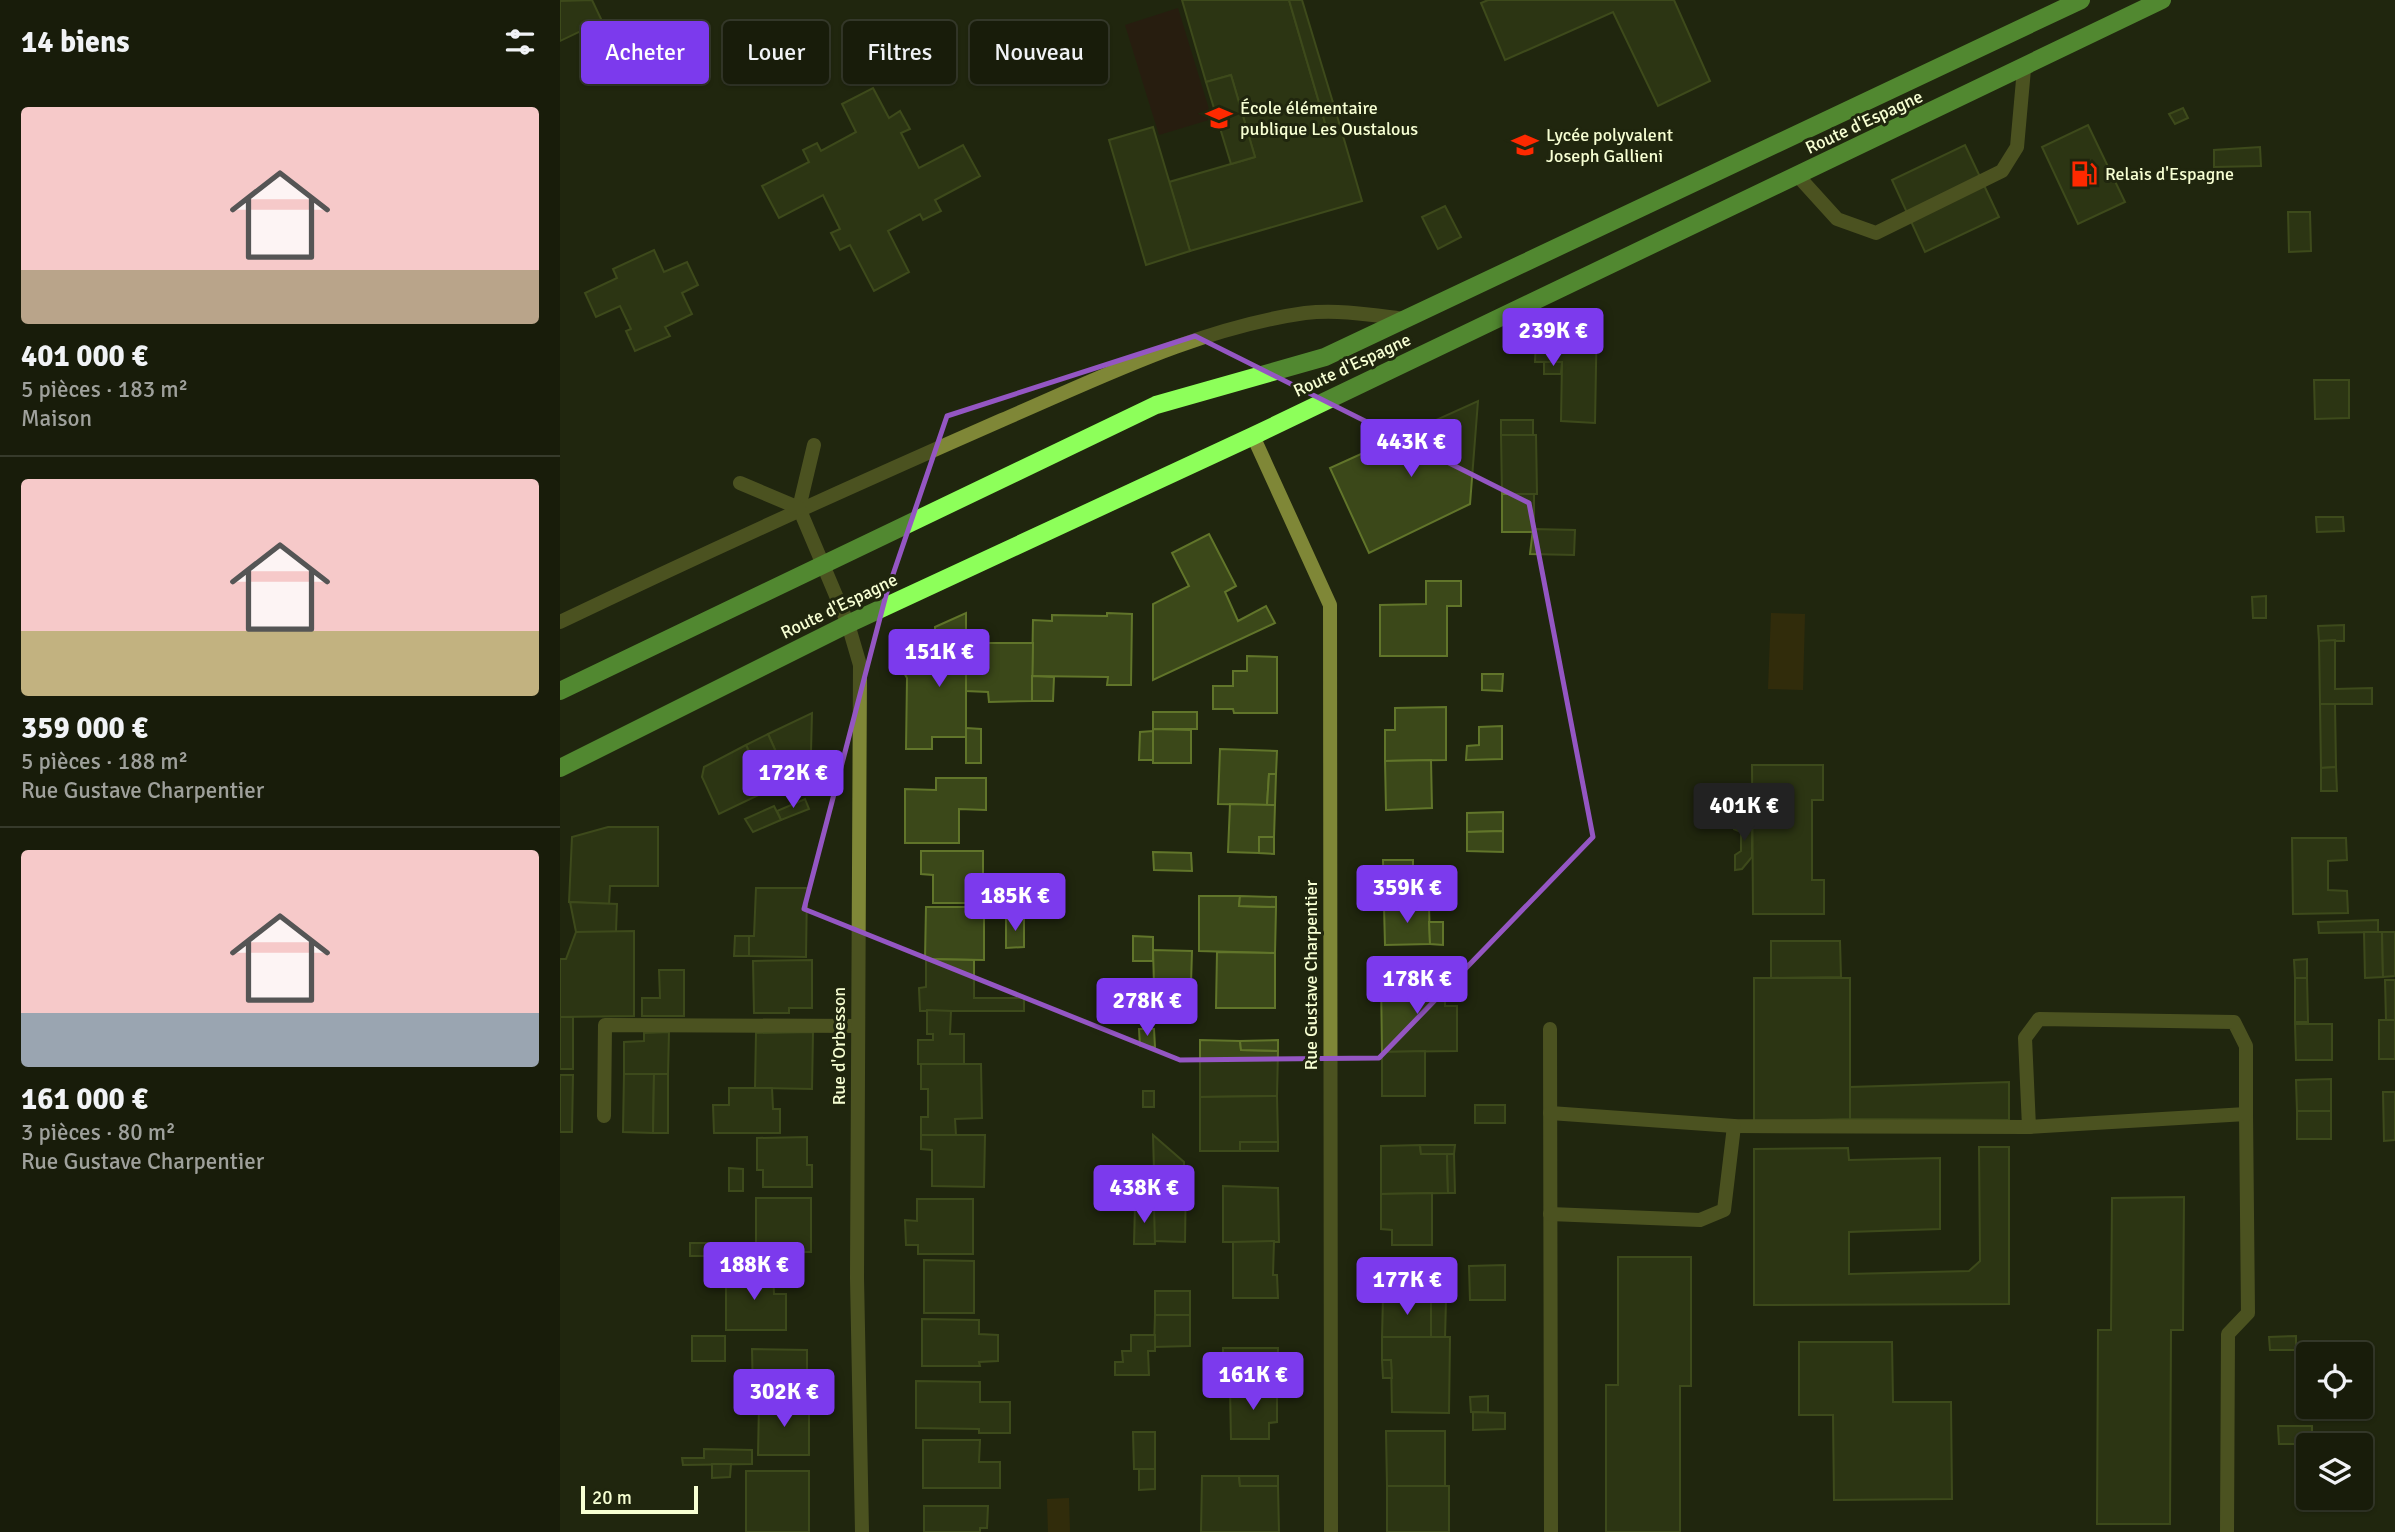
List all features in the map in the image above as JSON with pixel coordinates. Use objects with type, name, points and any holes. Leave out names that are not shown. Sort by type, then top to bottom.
[{"type":"main road","name":"Route d'Espagne","points":[[560,691],[1156,405],[1325,358],[2081,0]]},
{"type":"main road","name":"Route d'Espagne","points":[[560,768],[848,624],[1253,436],[2024,69],[2162,0]]},
{"type":"street","points":[[1798,176],[1837,219],[1876,233],[2002,171],[2017,147],[2024,69]]},
{"type":"street","points":[[560,622],[799,508],[1143,359],[1205,337],[1308,313],[1363,314],[1407,319]]},
{"type":"street","name":"Rue Gustave Charpentier","points":[[1253,436],[1330,605],[1331,1532]]},
{"type":"street","points":[[814,445],[799,508],[825,565]]},
{"type":"street","points":[[740,483],[799,508]]},
{"type":"street","name":"Rue d'Orbesson","points":[[825,565],[848,624],[860,665],[857,1278],[862,1532]]},
{"type":"street","points":[[2029,1127],[2025,1038],[2039,1019],[2234,1021],[2246,1046],[2248,1313],[2228,1334],[2227,1532]]},
{"type":"street","points":[[604,1116],[605,1025],[858,1026]]},
{"type":"street","points":[[1550,1029],[1551,1532]]},
{"type":"street","points":[[1550,1113],[1734,1126],[2029,1127],[2246,1114]]},
{"type":"street","points":[[1550,1213],[1700,1220],[1724,1210],[1734,1126]]},
{"type":"highlighted area","points":[[1195,336],[1529,503],[1593,837],[1379,1058],[1180,1060],[804,909],[886,595],[947,416]]},
{"type":"shaded area","points":[[1178,8],[1212,119],[1159,135],[1125,25]]},
{"type":"shaded area","points":[[1771,613],[1805,614],[1803,690],[1768,689]]},
{"type":"shaded area","points":[[1069,1498],[1070,1532],[1048,1532],[1047,1499]]},
{"type":"building","points":[[592,0],[602,21],[581,21],[581,31],[560,41],[560,1]]},
{"type":"building","points":[[1182,0],[1289,0],[1328,133],[1341,129],[1362,201],[1190,251],[1169,182],[1255,157],[1231,75],[1206,82]]},
{"type":"building","points":[[1289,0],[1302,0],[1341,129],[1328,133]]},
{"type":"building","points":[[1488,0],[1674,0],[1710,81],[1658,106],[1613,12],[1505,60],[1481,3]]},
{"type":"building","points":[[1231,75],[1255,157],[1231,164],[1206,82]]},
{"type":"building","points":[[873,88],[889,118],[900,111],[910,129],[901,133],[919,168],[963,145],[980,176],[935,200],[941,211],[923,220],[920,214],[888,231],[909,272],[874,291],[850,245],[840,250],[831,233],[840,229],[823,195],[779,218],[762,186],[809,162],[803,150],[817,143],[821,151],[856,132],[842,104]]},
{"type":"building","points":[[2183,108],[2188,118],[2175,124],[2169,114]]},
{"type":"building","name":"Relais d'Espagne","points":[[2088,125],[2125,202],[2078,224],[2042,147]]},
{"type":"building","points":[[1153,127],[1190,251],[1146,265],[1109,140]]},
{"type":"building","points":[[1965,145],[1999,217],[1925,252],[1892,180]]},
{"type":"building","points":[[2260,147],[2261,166],[2214,167],[2214,150]]},
{"type":"building","points":[[1445,206],[1461,237],[1438,249],[1422,217]]},
{"type":"building","points":[[2288,212],[2310,212],[2311,251],[2289,252]]},
{"type":"building","points":[[654,250],[664,272],[687,262],[698,285],[682,293],[692,314],[665,327],[670,336],[635,351],[626,331],[631,329],[620,306],[596,317],[585,293],[617,278],[613,269]]},
{"type":"building","points":[[1597,310],[1595,423],[1561,421],[1562,362],[1535,362],[1536,338]]},
{"type":"building","points":[[1544,362],[1562,362],[1561,374],[1544,374]]},
{"type":"building","points":[[2314,380],[2349,380],[2349,418],[2315,419]]},
{"type":"building","points":[[1478,401],[1470,504],[1369,553],[1330,468]]},
{"type":"building","points":[[1501,420],[1533,420],[1533,436],[1501,435]]},
{"type":"building","points":[[1501,435],[1536,435],[1537,494],[1502,494]]},
{"type":"building","points":[[1502,494],[1534,494],[1534,532],[1502,532]]},
{"type":"building","points":[[2316,517],[2343,517],[2344,531],[2317,532]]},
{"type":"building","points":[[1533,529],[1575,530],[1574,555],[1530,554]]},
{"type":"building","points":[[1209,534],[1236,586],[1225,592],[1238,621],[1266,606],[1275,623],[1153,680],[1153,604],[1189,586],[1172,553]]},
{"type":"building","points":[[1426,581],[1461,581],[1461,606],[1447,606],[1447,656],[1380,656],[1380,605],[1426,604]]},
{"type":"building","points":[[2266,596],[2266,618],[2253,618],[2252,597]]},
{"type":"building","points":[[966,613],[966,737],[932,737],[932,749],[906,749],[907,678],[903,671],[921,657],[925,662],[935,661],[935,627]]},
{"type":"building","points":[[1107,613],[1132,614],[1131,685],[1107,685],[1108,677],[1032,676],[1033,620],[1052,621],[1052,615],[1107,616]]},
{"type":"building","points":[[2344,625],[2344,641],[2319,641],[2318,626]]},
{"type":"building","points":[[2335,640],[2335,689],[2372,688],[2372,704],[2320,704],[2319,641]]},
{"type":"building","points":[[966,643],[1033,643],[1032,701],[989,702],[988,692],[966,691]]},
{"type":"building","points":[[1247,656],[1277,657],[1277,713],[1234,713],[1233,709],[1213,709],[1213,686],[1233,686],[1233,671],[1247,671]]},
{"type":"building","points":[[1482,674],[1503,674],[1502,691],[1482,690]]},
{"type":"building","points":[[1032,676],[1054,677],[1053,701],[1032,701]]},
{"type":"building","points":[[2320,704],[2335,704],[2336,767],[2321,768]]},
{"type":"building","points":[[1446,707],[1446,760],[1385,761],[1385,730],[1395,730],[1395,708]]},
{"type":"building","points":[[1153,712],[1197,712],[1197,729],[1153,729]]},
{"type":"building","points":[[812,713],[810,790],[767,791],[760,775],[781,763],[768,734]]},
{"type":"building","points":[[1502,726],[1502,759],[1466,760],[1467,746],[1479,745],[1479,727]]},
{"type":"building","points":[[966,728],[981,729],[981,763],[966,763]]},
{"type":"building","points":[[1153,729],[1191,730],[1191,763],[1153,763]]},
{"type":"building","points":[[1153,731],[1153,760],[1139,760],[1140,732]]},
{"type":"building","points":[[768,734],[781,763],[760,775],[746,745]]},
{"type":"building","points":[[746,745],[767,791],[719,814],[702,777],[704,767]]},
{"type":"building","points":[[1220,749],[1277,751],[1276,774],[1269,774],[1267,805],[1218,804]]},
{"type":"building","points":[[1431,760],[1432,808],[1386,810],[1385,761]]},
{"type":"building","points":[[1752,765],[1823,765],[1823,800],[1812,800],[1812,880],[1824,880],[1824,914],[1753,914]]},
{"type":"building","points":[[2336,767],[2337,791],[2321,791],[2321,768]]},
{"type":"building","points":[[1269,774],[1276,774],[1275,805],[1267,805]]},
{"type":"building","points":[[936,778],[986,778],[986,810],[959,809],[959,843],[905,843],[905,789],[936,790]]},
{"type":"building","points":[[805,799],[809,809],[781,820],[777,811]]},
{"type":"building","points":[[1230,804],[1275,805],[1274,837],[1259,837],[1259,853],[1228,852]]},
{"type":"building","points":[[774,806],[781,820],[753,832],[745,819]]},
{"type":"building","points":[[1503,812],[1503,831],[1467,832],[1467,813]]},
{"type":"building","points":[[1735,817],[1752,826],[1752,857],[1742,869],[1735,870],[1735,855],[1741,851],[1741,832],[1734,829]]},
{"type":"building","points":[[608,827],[658,827],[658,886],[610,886],[609,904],[569,902],[572,837]]},
{"type":"building","points":[[1503,831],[1503,852],[1467,851],[1467,832]]},
{"type":"building","points":[[1259,837],[1274,837],[1274,854],[1259,853]]},
{"type":"building","points":[[2292,838],[2346,838],[2347,860],[2328,861],[2328,890],[2347,891],[2348,913],[2293,914]]},
{"type":"building","points":[[921,851],[983,851],[983,903],[933,903],[933,875],[921,874]]},
{"type":"building","points":[[1153,852],[1191,853],[1192,871],[1154,870]]},
{"type":"building","points":[[1383,860],[1413,860],[1413,874],[1426,874],[1426,905],[1384,906]]},
{"type":"building","points":[[756,888],[807,888],[806,957],[749,956],[749,936],[754,936]]},
{"type":"building","points":[[1199,896],[1240,896],[1239,906],[1276,907],[1275,953],[1199,951]]},
{"type":"building","points":[[1240,896],[1276,897],[1276,907],[1239,906]]},
{"type":"building","points":[[570,902],[617,904],[616,932],[576,932]]},
{"type":"building","points":[[1384,906],[1429,906],[1430,944],[1385,945]]},
{"type":"building","points":[[926,907],[984,907],[984,960],[925,959]]},
{"type":"building","points":[[1006,919],[1024,919],[1024,947],[1006,948]]},
{"type":"building","points":[[2378,920],[2378,932],[2319,933],[2318,922]]},
{"type":"building","points":[[1429,922],[1443,922],[1443,945],[1430,944]]},
{"type":"building","points":[[634,931],[634,1016],[560,1017],[560,959],[566,959],[576,932]]},
{"type":"building","points":[[2364,932],[2382,932],[2383,977],[2365,978]]},
{"type":"building","points":[[2382,932],[2395,932],[2395,976],[2383,977]]},
{"type":"building","points":[[735,936],[749,936],[749,956],[734,956]]},
{"type":"building","points":[[1133,936],[1153,937],[1153,961],[1133,961]]},
{"type":"building","points":[[1771,941],[1840,941],[1841,977],[1771,978]]},
{"type":"building","points":[[1153,950],[1192,951],[1191,984],[1154,985]]},
{"type":"building","points":[[1217,952],[1275,953],[1275,1008],[1216,1008]]},
{"type":"building","points":[[926,959],[974,960],[974,998],[1024,998],[1024,1011],[920,1011],[919,988],[926,987]]},
{"type":"building","points":[[2307,959],[2307,978],[2295,978],[2294,960]]},
{"type":"building","points":[[812,960],[812,1008],[789,1008],[789,1013],[754,1013],[753,961]]},
{"type":"building","points":[[659,970],[684,970],[684,1016],[642,1016],[642,998],[660,998]]},
{"type":"building","points":[[1381,978],[1445,978],[1445,1006],[1457,1006],[1457,1051],[1382,1052]]},
{"type":"building","points":[[1754,978],[1850,978],[1850,1119],[1754,1122]]},
{"type":"building","points":[[2295,978],[2307,978],[2308,1022],[2295,1022]]},
{"type":"building","points":[[2385,980],[2395,980],[2395,1020],[2386,1020]]},
{"type":"building","points":[[927,1010],[951,1011],[950,1034],[964,1034],[964,1064],[918,1064],[918,1040],[933,1040],[933,1034],[927,1034]]},
{"type":"building","points":[[560,1017],[573,1017],[573,1069],[560,1069]]},
{"type":"building","points":[[2379,1020],[2395,1020],[2395,1059],[2379,1059]]},
{"type":"building","points":[[2295,1024],[2332,1024],[2332,1060],[2296,1060]]},
{"type":"building","points":[[1139,1029],[1154,1029],[1155,1047],[1140,1046]]},
{"type":"building","points":[[669,1032],[668,1074],[624,1074],[624,1042],[644,1041],[644,1033]]},
{"type":"building","points":[[813,1032],[812,1089],[755,1088],[756,1033]]},
{"type":"building","points":[[1200,1040],[1240,1041],[1241,1050],[1278,1051],[1277,1096],[1200,1097]]},
{"type":"building","points":[[1278,1040],[1278,1051],[1241,1050],[1240,1041]]},
{"type":"building","points":[[1425,1051],[1425,1096],[1382,1096],[1382,1052]]},
{"type":"building","points":[[921,1064],[981,1064],[982,1118],[955,1119],[956,1135],[921,1135],[921,1117],[928,1117],[928,1089],[921,1089]]},
{"type":"building","points":[[624,1074],[654,1074],[653,1133],[623,1132]]},
{"type":"building","points":[[654,1074],[668,1074],[668,1133],[653,1133]]},
{"type":"building","points":[[560,1075],[573,1075],[572,1132],[560,1132]]},
{"type":"building","points":[[2331,1079],[2331,1111],[2297,1111],[2296,1080]]},
{"type":"building","points":[[2009,1082],[2009,1120],[1850,1119],[1850,1087]]},
{"type":"building","points":[[729,1088],[772,1088],[773,1109],[780,1109],[780,1133],[714,1133],[713,1105],[729,1105]]},
{"type":"building","points":[[1143,1091],[1154,1091],[1154,1107],[1143,1107]]},
{"type":"building","points":[[2383,1092],[2395,1092],[2395,1140],[2384,1141]]},
{"type":"building","points":[[1277,1096],[1278,1142],[1240,1142],[1240,1151],[1200,1151],[1200,1097]]},
{"type":"building","points":[[1475,1105],[1505,1105],[1505,1123],[1475,1123]]},
{"type":"building","points":[[2297,1111],[2331,1111],[2331,1139],[2297,1139]]},
{"type":"building","points":[[921,1135],[985,1135],[984,1187],[932,1186],[932,1150],[921,1149]]},
{"type":"building","points":[[1153,1135],[1184,1162],[1184,1170],[1154,1171]]},
{"type":"building","points":[[807,1137],[807,1165],[812,1165],[812,1187],[763,1187],[763,1170],[757,1170],[757,1138]]},
{"type":"building","points":[[1240,1142],[1278,1142],[1278,1151],[1240,1151]]},
{"type":"building","points":[[1420,1145],[1421,1154],[1447,1154],[1448,1193],[1381,1194],[1381,1146]]},
{"type":"building","points":[[1420,1145],[1455,1145],[1454,1154],[1421,1154]]},
{"type":"building","points":[[1979,1147],[2009,1147],[2009,1304],[1754,1305],[1754,1149],[1848,1148],[1849,1160],[1940,1158],[1940,1229],[1849,1232],[1849,1274],[1969,1271],[1980,1261]]},
{"type":"building","points":[[1447,1154],[1454,1154],[1455,1193],[1448,1193]]},
{"type":"building","points":[[729,1168],[743,1169],[743,1191],[729,1191]]},
{"type":"building","points":[[1186,1170],[1185,1242],[1154,1241],[1154,1171]]},
{"type":"building","points":[[1223,1186],[1278,1188],[1279,1242],[1223,1242]]},
{"type":"building","points":[[1432,1193],[1432,1245],[1392,1245],[1392,1230],[1381,1229],[1381,1194]]},
{"type":"building","points":[[2184,1197],[2183,1330],[2171,1330],[2170,1524],[2097,1524],[2098,1330],[2111,1330],[2112,1198]]},
{"type":"building","points":[[756,1198],[811,1198],[811,1252],[756,1252]]},
{"type":"building","points":[[917,1199],[973,1199],[973,1254],[918,1254],[918,1245],[906,1245],[905,1220],[917,1221]]},
{"type":"building","points":[[1135,1205],[1154,1206],[1155,1244],[1134,1244]]},
{"type":"building","points":[[1274,1241],[1273,1275],[1277,1275],[1278,1298],[1233,1298],[1233,1242]]},
{"type":"building","points":[[690,1243],[729,1243],[729,1256],[690,1256]]},
{"type":"building","points":[[750,1246],[750,1256],[729,1256],[729,1247]]},
{"type":"building","points":[[1618,1257],[1691,1257],[1691,1386],[1680,1386],[1680,1532],[1606,1532],[1606,1385],[1618,1385]]},
{"type":"building","points":[[924,1260],[974,1261],[974,1313],[924,1313]]},
{"type":"building","points":[[1505,1265],[1505,1300],[1470,1300],[1469,1266]]},
{"type":"building","points":[[726,1270],[773,1270],[774,1294],[786,1294],[786,1330],[726,1330]]},
{"type":"building","points":[[1155,1291],[1190,1291],[1190,1315],[1155,1315]]},
{"type":"building","points":[[1383,1297],[1431,1298],[1431,1337],[1382,1337]]},
{"type":"building","points":[[1431,1300],[1446,1300],[1445,1338],[1431,1337]]},
{"type":"building","points":[[1155,1315],[1190,1315],[1190,1346],[1154,1347]]},
{"type":"building","points":[[922,1319],[979,1320],[979,1334],[998,1335],[998,1361],[979,1362],[980,1366],[922,1366]]},
{"type":"building","points":[[1131,1335],[1155,1335],[1155,1351],[1148,1351],[1149,1375],[1115,1375],[1115,1362],[1123,1362],[1122,1351],[1131,1351]]},
{"type":"building","points":[[692,1336],[725,1336],[725,1361],[692,1361]]},
{"type":"building","points":[[2296,1336],[2296,1350],[2270,1350],[2269,1337]]},
{"type":"building","points":[[1382,1337],[1450,1337],[1449,1413],[1392,1412],[1391,1360],[1382,1360]]},
{"type":"building","points":[[1799,1342],[1892,1342],[1893,1402],[1951,1402],[1952,1499],[1834,1500],[1833,1415],[1799,1415]]},
{"type":"building","points":[[1223,1348],[1278,1348],[1277,1388],[1223,1388]]},
{"type":"building","points":[[752,1349],[807,1350],[807,1398],[753,1398]]},
{"type":"building","points":[[1382,1360],[1391,1360],[1392,1378],[1383,1378]]},
{"type":"building","points":[[916,1381],[980,1382],[980,1402],[1010,1402],[1010,1433],[979,1433],[979,1429],[916,1428]]},
{"type":"building","points":[[1230,1388],[1277,1388],[1277,1422],[1269,1423],[1269,1439],[1231,1439]]},
{"type":"building","points":[[1488,1396],[1488,1413],[1471,1412],[1470,1397]]},
{"type":"building","points":[[759,1403],[809,1403],[809,1455],[758,1455]]},
{"type":"building","points":[[1473,1412],[1505,1413],[1505,1429],[1473,1430]]},
{"type":"building","points":[[2278,1426],[2312,1426],[2312,1433],[2296,1433],[2296,1444],[2279,1444]]},
{"type":"building","points":[[1386,1431],[1445,1431],[1445,1486],[1387,1486]]},
{"type":"building","points":[[1133,1432],[1155,1432],[1155,1469],[1134,1469]]},
{"type":"building","points":[[923,1440],[980,1440],[979,1462],[1000,1462],[1000,1488],[923,1488]]},
{"type":"building","points":[[704,1449],[752,1450],[752,1464],[683,1465],[682,1458],[704,1458]]},
{"type":"building","points":[[712,1464],[731,1464],[730,1477],[712,1478]]},
{"type":"building","points":[[1139,1469],[1155,1469],[1155,1489],[1139,1490]]},
{"type":"building","points":[[746,1471],[809,1471],[809,1532],[746,1532]]},
{"type":"building","points":[[1202,1476],[1239,1476],[1240,1486],[1278,1486],[1279,1532],[1201,1532]]},
{"type":"building","points":[[1239,1476],[1278,1476],[1278,1486],[1240,1486]]},
{"type":"building","points":[[1387,1486],[1449,1486],[1449,1532],[1387,1532]]},
{"type":"building","points":[[924,1506],[988,1506],[987,1528],[980,1528],[980,1532],[924,1532]]},
{"type":"place","name":"École élémentaire publique Les Oustalous","points":[[1219,118]]},
{"type":"place","name":"Lycée polyvalent Joseph Gallieni","points":[[1525,145]]},
{"type":"place","name":"Relais d'Espagne","points":[[2084,174]]}]
